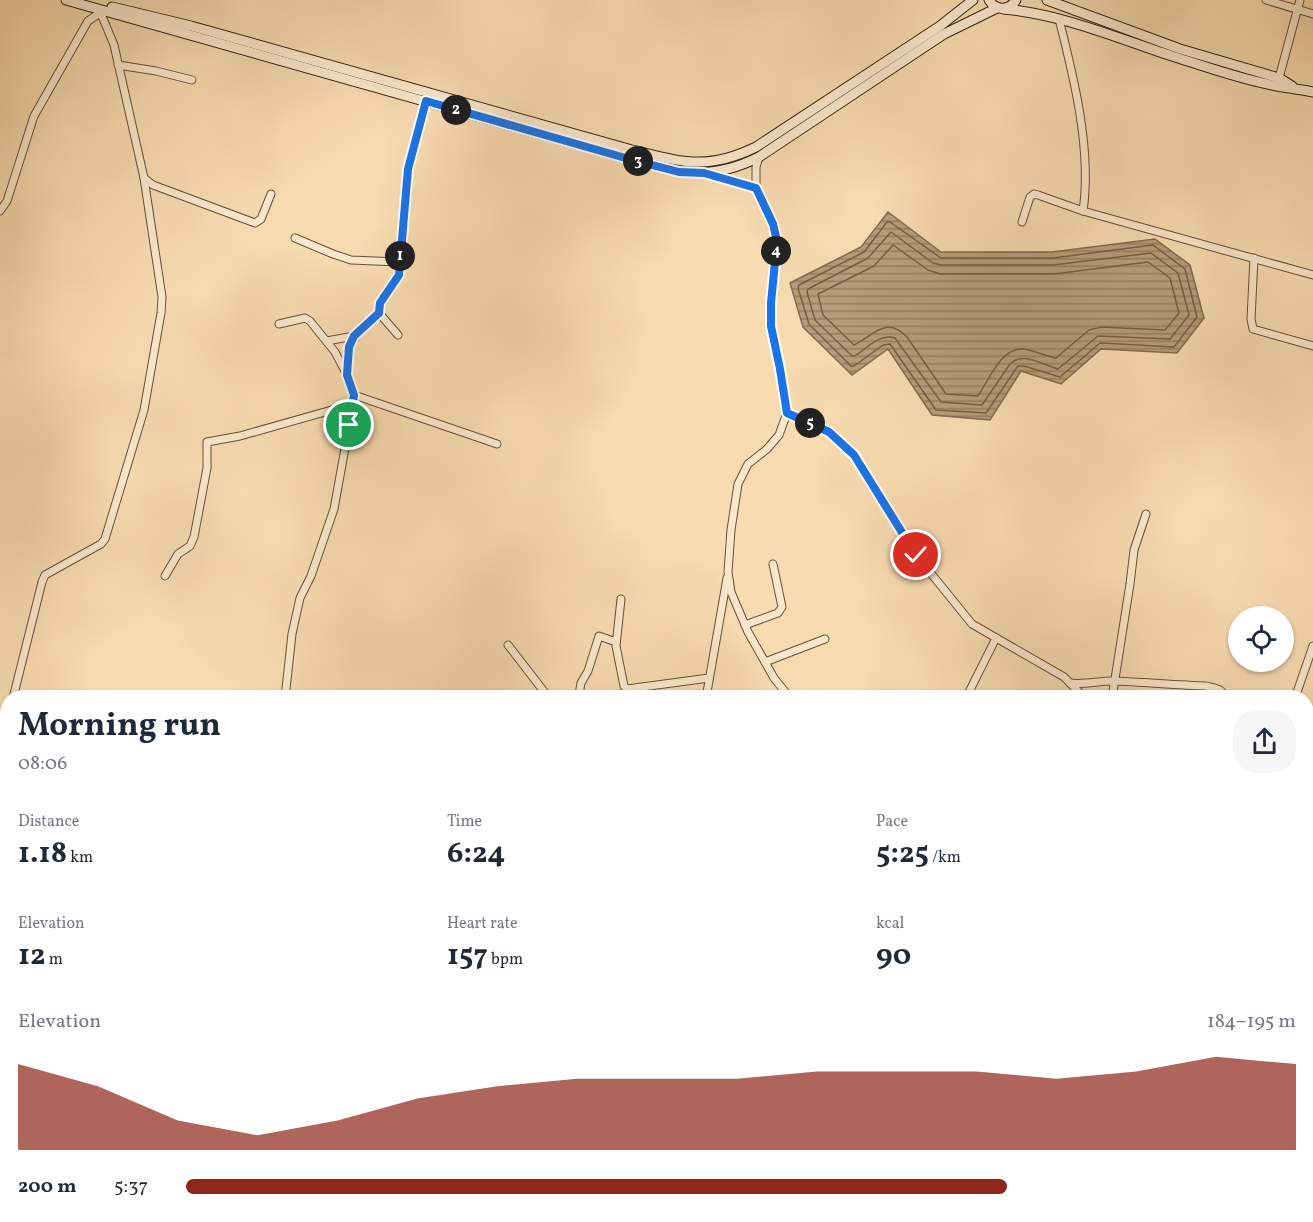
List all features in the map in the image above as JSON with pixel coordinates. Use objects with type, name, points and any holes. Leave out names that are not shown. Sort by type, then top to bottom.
[{"type":"main road","points":[[66,0],[100,11],[312,65],[630,154],[679,172],[704,173],[731,169],[759,157],[944,34],[1000,8],[1010,7],[1016,0]]},
{"type":"main road","points":[[82,0],[158,17],[426,101],[630,154],[698,163],[719,161],[756,147],[905,49],[972,1]]},
{"type":"main road","points":[[989,0],[1000,8],[1038,13],[1273,86],[1313,93]]},
{"type":"main road","points":[[1047,0],[1180,49],[1279,78],[1294,88]]},
{"type":"street","points":[[1266,0],[1313,14]]},
{"type":"street","points":[[1279,78],[1300,0]]},
{"type":"street","points":[[0,211],[7,201],[41,100],[88,21],[100,11],[111,34],[144,178],[162,297],[161,314],[144,410],[105,539],[101,544],[45,575],[15,690]]},
{"type":"street","points":[[1059,19],[1070,63],[1085,160],[1087,187],[1083,211]]},
{"type":"street","points":[[118,65],[192,80]]},
{"type":"street","points":[[347,375],[349,347],[354,336],[379,313],[380,303],[399,275],[408,169],[426,101]]},
{"type":"street","points":[[707,690],[728,572],[738,484],[748,464],[779,435],[787,413],[771,326],[777,241],[773,224],[756,188],[756,167],[759,157]]},
{"type":"street","points":[[704,173],[756,188]]},
{"type":"street","points":[[144,178],[153,185],[255,223],[261,219],[271,194]]},
{"type":"street","points":[[1022,222],[1030,197],[1034,194],[1083,211],[1313,275]]},
{"type":"street","points":[[295,238],[333,255],[351,260],[399,262]]},
{"type":"street","points":[[1254,258],[1251,319],[1253,329],[1313,346]]},
{"type":"street","points":[[379,313],[398,335]]},
{"type":"street","points":[[279,324],[305,318],[310,321],[327,341],[347,375],[354,395],[334,509],[311,576],[300,598],[292,634],[286,690]]},
{"type":"street","points":[[327,341],[354,336]]},
{"type":"street","points":[[354,395],[497,444]]},
{"type":"street","points":[[165,576],[178,554],[190,546],[194,537],[207,468],[207,442],[240,436],[353,404]]},
{"type":"street","points":[[787,413],[829,432],[854,455],[916,555],[972,624],[1064,677],[1077,690]]},
{"type":"street","points":[[1113,690],[1134,550],[1146,514]]},
{"type":"street","points":[[745,625],[778,613],[783,607],[773,564]]},
{"type":"street","points":[[728,572],[731,592],[745,625],[774,678],[784,690]]},
{"type":"street","points":[[621,599],[616,642],[624,686],[627,689],[709,678]]},
{"type":"street","points":[[580,690],[599,636],[616,642]]},
{"type":"street","points":[[970,690],[996,638]]},
{"type":"street","points":[[765,662],[825,639]]},
{"type":"street","points":[[508,645],[543,690]]},
{"type":"street","points":[[1298,690],[1313,646]]},
{"type":"street","points":[[1070,683],[1114,681],[1206,686],[1220,690]]},
{"type":"water","points":[[888,212],[941,252],[1052,252],[1155,239],[1190,265],[1204,318],[1177,353],[1101,349],[1061,384],[1021,371],[990,420],[932,415],[888,349],[852,375],[803,327],[790,283],[861,247]]},
{"type":"route","points":[[349,425],[354,395],[347,375],[349,347],[354,336],[379,313],[380,303],[399,275],[408,169],[426,101],[629,159],[679,172],[704,173],[756,188],[773,224],[777,241],[771,326],[787,413],[829,432],[854,455],[916,555]]}]
